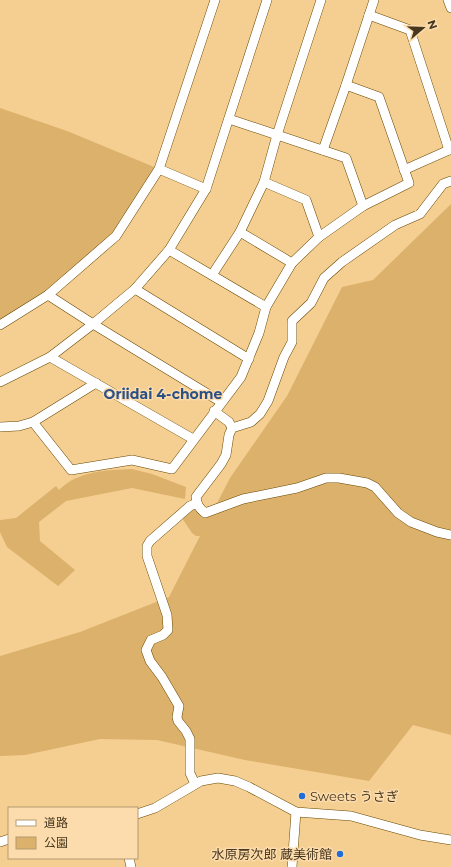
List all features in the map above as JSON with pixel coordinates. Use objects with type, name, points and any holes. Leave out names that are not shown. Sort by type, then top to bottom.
[{"type":"street","points":[[0,325],[48,295],[116,236],[159,169],[215,0]]},
{"type":"street","points":[[0,382],[50,357],[93,324],[135,289],[169,250],[206,189],[267,0]]},
{"type":"street","points":[[212,275],[240,232],[264,182],[276,135],[321,0]]},
{"type":"street","points":[[322,150],[346,85],[374,0]]},
{"type":"street","points":[[448,0],[451,8]]},
{"type":"street","points":[[369,14],[410,30],[450,150],[404,170]]},
{"type":"street","points":[[33,422],[71,470],[132,460],[172,469],[214,411],[242,377],[259,333],[266,307],[292,263],[319,237],[363,206],[409,183],[379,97],[346,85]]},
{"type":"street","points":[[229,119],[346,158],[363,206]]},
{"type":"street","points":[[159,169],[206,189]]},
{"type":"street","points":[[451,180],[443,184],[420,214],[394,225],[342,262],[324,278],[312,303],[292,321],[292,342],[284,357],[268,401],[260,414],[251,422],[232,428],[229,435],[226,455],[196,497],[200,509],[205,512],[243,499],[297,488],[326,478],[339,478],[367,483],[375,487],[398,513],[411,522],[437,532],[451,535]]},
{"type":"street","points":[[264,182],[306,200],[319,237]]},
{"type":"street","points":[[240,232],[292,263]]},
{"type":"street","points":[[169,250],[266,307]]},
{"type":"street","points":[[135,289],[249,359]]},
{"type":"street","points":[[48,295],[221,402]]},
{"type":"street","points":[[50,357],[193,439]]},
{"type":"street","points":[[0,426],[19,426],[33,422],[96,383]]},
{"type":"street","points":[[214,411],[229,422],[232,428]]},
{"type":"street","points":[[195,784],[190,773],[190,739],[186,731],[178,722],[177,717],[179,706],[162,676],[150,661],[146,650],[150,640],[164,635],[168,630],[167,615],[147,556],[147,546],[150,541],[190,506],[197,503]]},
{"type":"street","points":[[138,814],[155,808],[201,781],[218,778],[235,781],[250,787],[296,812],[351,816],[420,835],[451,840]]},
{"type":"street","points":[[292,867],[296,812]]},
{"type":"green space","points":[[0,108],[67,131],[159,169],[116,236],[48,295],[0,325]]},
{"type":"green space","points":[[451,204],[451,735],[413,725],[369,781],[245,760],[157,740],[100,739],[25,755],[0,756],[0,656],[80,632],[169,597],[200,536],[196,536],[192,533],[182,518],[193,508],[203,518],[211,515],[230,478],[287,396],[342,287],[373,280]]},
{"type":"green space","points":[[132,469],[152,474],[186,487],[185,499],[132,488],[66,501],[39,522],[40,541],[75,570],[58,586],[7,547],[0,532],[0,520],[16,518],[56,486],[59,490],[75,479],[84,475],[102,471]]},
{"type":"place","name":"Sweets うさぎ","points":[[302,796]]},
{"type":"place","name":"水原房次郎 蔵美術館","points":[[340,854]]},
{"type":"district","name":"Oriidai 4-chome","points":[[163,394]]}]
